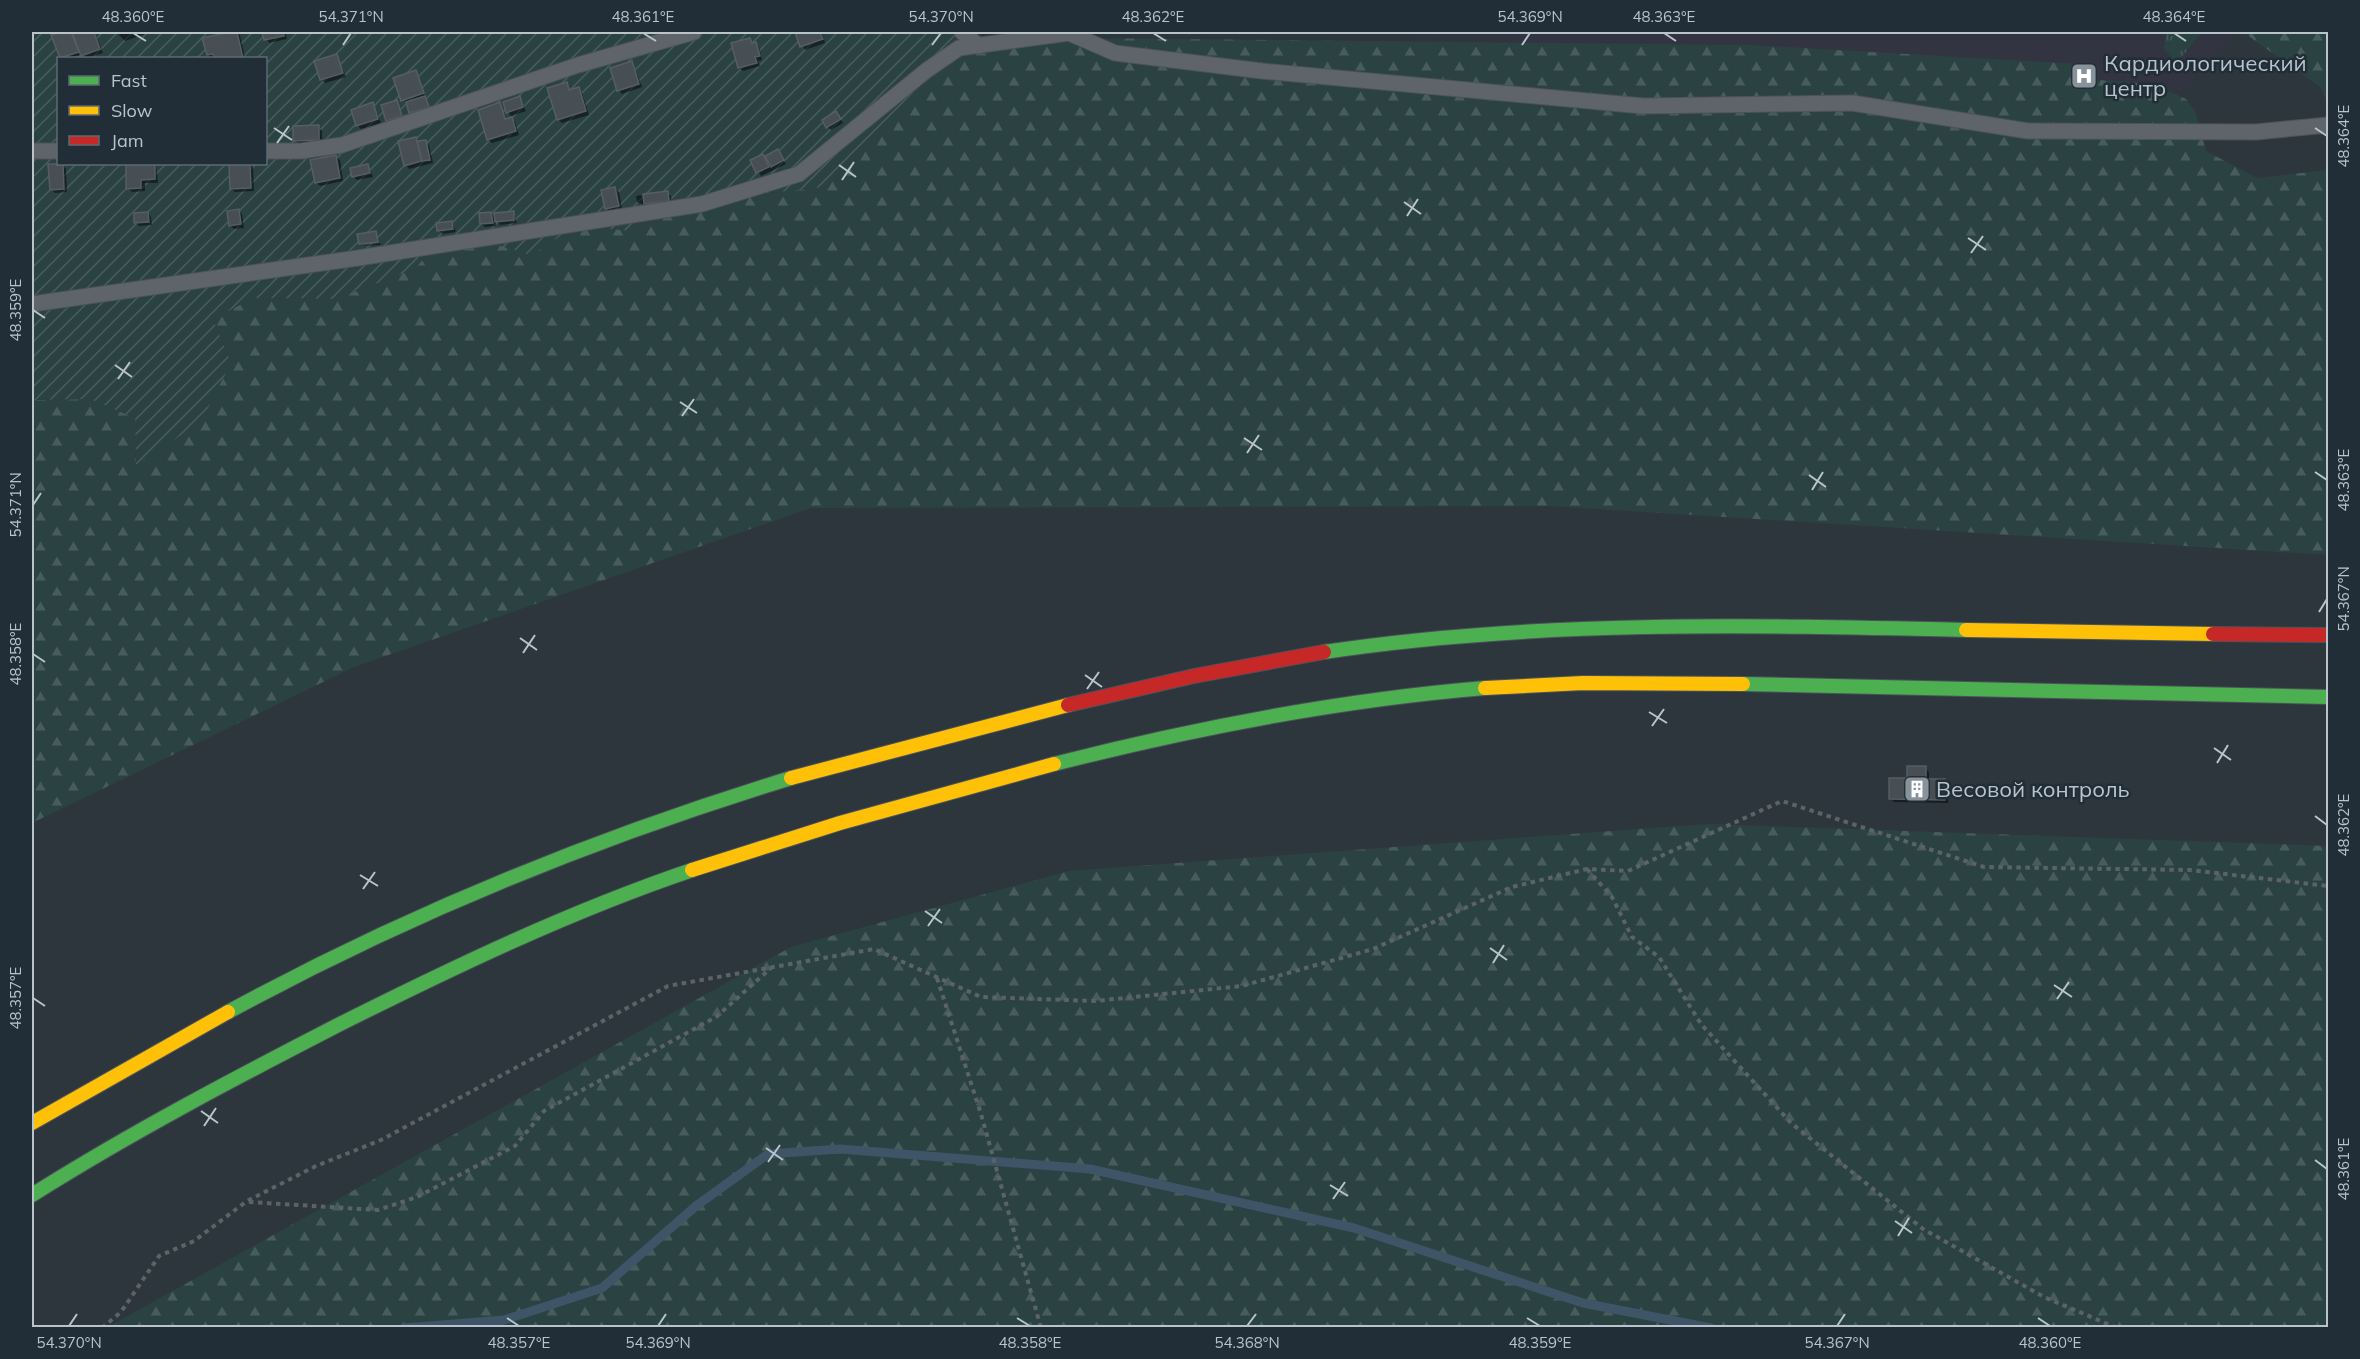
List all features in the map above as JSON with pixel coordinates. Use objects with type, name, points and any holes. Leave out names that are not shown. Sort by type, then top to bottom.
[{"type":"highway","points":[[32,1123],[159,1048],[291,980],[446,904],[561,856],[700,808],[908,745],[1143,686],[1315,653],[1474,634],[1686,624],[2328,635]]},
{"type":"highway","points":[[32,1195],[72,1169],[243,1074],[458,964],[580,912],[721,860],[908,802],[1075,758],[1200,731],[1345,705],[1461,690],[1566,684],[1743,684],[2328,697]]},
{"type":"lane","points":[[267,151],[301,151],[342,145],[578,64],[694,32]]},
{"type":"lane","points":[[962,32],[979,46]]},
{"type":"lane","points":[[32,304],[358,258],[702,204],[799,174],[927,70],[959,48],[1070,32],[1115,52],[1262,71],[1643,106],[1852,103],[2028,131],[2256,132],[2328,125]]},
{"type":"lane","points":[[32,151],[57,151]]},
{"type":"path","points":[[102,1328],[121,1312],[159,1257],[194,1241],[247,1202],[316,1166],[381,1140],[668,986],[874,949],[981,997],[1084,1000],[1242,986],[1373,949],[1512,887],[1587,869],[1628,871],[1782,801],[1984,867],[2190,870],[2328,886]]},
{"type":"path","points":[[1587,869],[1612,897],[1632,937],[1659,957],[1701,1024],[1791,1123],[1923,1229],[2044,1297],[2117,1328]]},
{"type":"path","points":[[247,1202],[378,1210],[417,1197],[515,1146],[544,1111],[716,1017],[771,968]]},
{"type":"path","points":[[937,977],[981,1114],[1041,1328]]},
{"type":"shaded area","name":"Кардиологический центр","points":[[1379,32],[2237,32],[2181,92]]},
{"type":"green space","points":[[32,32],[978,32],[976,37],[914,92],[825,187],[675,203],[631,231],[576,226],[531,255],[484,241],[445,236],[414,269],[336,299],[253,298],[213,319],[231,363],[201,422],[136,465],[135,418],[90,399],[32,400]]},
{"type":"green space","points":[[2166,32],[2202,32],[2176,64],[2164,48]]},
{"type":"green space","points":[[2243,32],[2328,32],[2328,104],[2320,87]]},
{"type":"green space","points":[[976,37],[1750,45],[2079,64],[2099,80],[2153,84],[2186,99],[2195,111],[2206,151],[2257,178],[2328,170],[2328,555],[1551,506],[811,508],[354,667],[32,823],[32,400],[90,399],[135,418],[136,464],[231,363],[213,319],[253,298],[336,299],[414,269],[445,236],[484,241],[576,226],[675,203],[825,187],[914,92]]},
{"type":"green space","points":[[1707,824],[2328,846],[2328,1327],[108,1327],[791,947],[1069,871]]},
{"type":"building","points":[[71,32],[79,52],[60,57],[51,35]]},
{"type":"building","points":[[72,32],[94,32],[100,49],[81,56]]},
{"type":"building","points":[[237,32],[243,57],[207,55],[202,38]]},
{"type":"building","points":[[262,32],[283,32],[284,36],[264,40]]},
{"type":"building","points":[[795,32],[820,32],[823,39],[800,47]]},
{"type":"building","points":[[750,38],[752,43],[756,42],[760,56],[755,57],[757,63],[738,68],[731,43]]},
{"type":"building","points":[[337,54],[343,73],[320,80],[314,61]]},
{"type":"building","points":[[632,61],[639,84],[617,91],[610,68]]},
{"type":"building","points":[[416,70],[424,93],[401,101],[393,78]]},
{"type":"building","points":[[567,82],[569,90],[579,87],[586,111],[557,120],[547,88]]},
{"type":"building","points":[[425,96],[429,107],[409,113],[406,102]]},
{"type":"building","points":[[520,96],[523,107],[506,113],[503,102]]},
{"type":"building","points":[[397,100],[402,116],[386,121],[381,105]]},
{"type":"building","points":[[373,102],[378,119],[356,126],[351,110]]},
{"type":"building","points":[[500,102],[505,119],[512,117],[516,131],[487,140],[478,110]]},
{"type":"building","points":[[836,111],[841,119],[826,128],[822,120]]},
{"type":"building","points":[[319,125],[319,140],[293,141],[293,126]]},
{"type":"building","points":[[416,137],[422,161],[404,166],[398,141]]},
{"type":"building","points":[[426,140],[430,160],[422,161],[417,141]]},
{"type":"building","points":[[778,149],[784,160],[771,167],[765,156]]},
{"type":"building","points":[[763,154],[769,167],[756,173],[750,160]]},
{"type":"building","points":[[336,155],[340,178],[315,183],[310,160]]},
{"type":"building","points":[[48,164],[63,165],[64,189],[50,190]]},
{"type":"building","points":[[368,164],[370,173],[352,177],[350,168]]},
{"type":"building","points":[[126,165],[155,165],[155,179],[141,180],[141,188],[126,189]]},
{"type":"building","points":[[229,165],[250,165],[251,188],[230,189]]},
{"type":"building","points":[[615,187],[619,206],[605,209],[601,190]]},
{"type":"building","points":[[668,191],[669,201],[644,204],[643,194]]},
{"type":"building","points":[[239,209],[241,224],[229,226],[227,211]]},
{"type":"building","points":[[514,211],[514,220],[495,222],[494,213]]},
{"type":"building","points":[[148,212],[149,222],[134,223],[134,213]]},
{"type":"building","points":[[491,212],[493,223],[480,224],[479,213]]},
{"type":"building","points":[[452,221],[453,229],[437,231],[436,223]]},
{"type":"building","points":[[376,231],[378,242],[359,244],[357,234]]},
{"type":"building","name":"Весовой контроль","points":[[1907,766],[1926,766],[1926,779],[1945,779],[1945,800],[1889,799],[1889,778],[1907,778]]},
{"type":"waterway","points":[[404,1328],[504,1320],[602,1288],[696,1206],[768,1154],[840,1149],[1090,1169],[1354,1228],[1583,1303],[1711,1328]]},
{"type":"traffic: fast","points":[[1324,652],[1484,634],[1645,627],[1966,630]]},
{"type":"traffic: fast","points":[[1743,684],[2328,697]]},
{"type":"traffic: fast","points":[[1054,764],[1214,727],[1268,717],[1376,700],[1485,688]]},
{"type":"traffic: fast","points":[[228,1012],[364,943],[504,881],[646,826],[791,778]]},
{"type":"traffic: fast","points":[[32,1195],[185,1106],[385,1002],[558,921],[692,870]]},
{"type":"traffic: slow","points":[[1966,630],[2213,634]]},
{"type":"traffic: slow","points":[[1485,688],[1583,683],[1743,684]]},
{"type":"traffic: slow","points":[[791,778],[1068,705]]},
{"type":"traffic: slow","points":[[692,870],[840,823],[1054,764]]},
{"type":"traffic: slow","points":[[32,1123],[228,1012]]},
{"type":"traffic: jam","points":[[2213,634],[2328,635]]},
{"type":"traffic: jam","points":[[1068,705],[1194,676],[1324,652]]},
{"type":"place","name":"Кардиологический центр","points":[[2084,76]]},
{"type":"place","name":"Весовой контроль","points":[[1917,789]]}]
